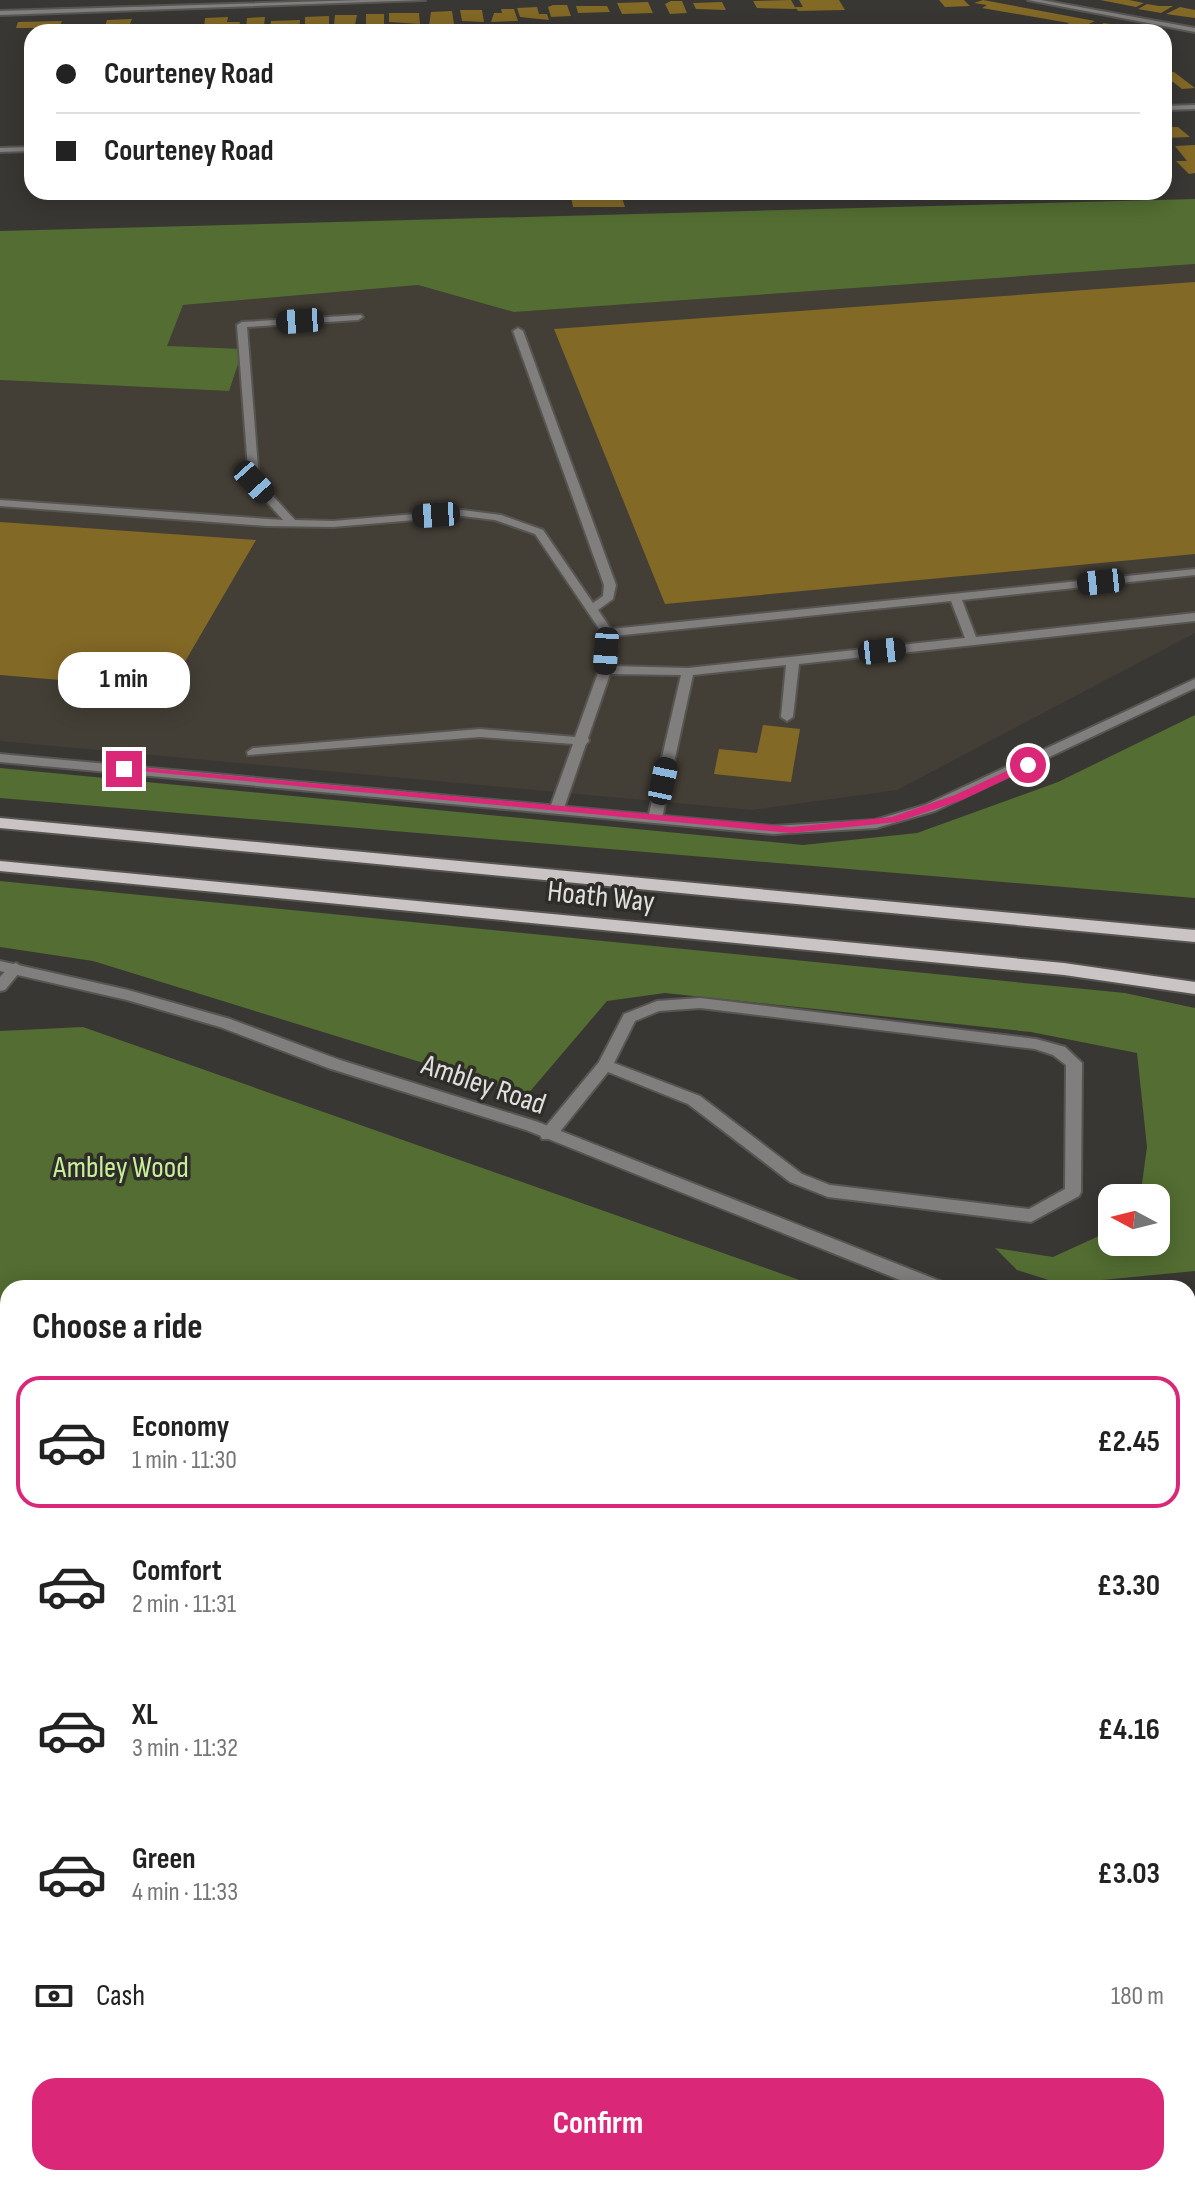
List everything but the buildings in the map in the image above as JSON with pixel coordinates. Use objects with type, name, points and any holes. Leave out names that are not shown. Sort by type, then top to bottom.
[{"type":"main road","name":"Hoath Way","points":[[0,823],[1195,936]]},
{"type":"main road","name":"Hoath Way","points":[[0,866],[1064,969],[1195,988]]},
{"type":"street","points":[[0,13],[422,0]]},
{"type":"street","points":[[1031,0],[1162,24]]},
{"type":"street","points":[[1172,26],[1195,30]]},
{"type":"street","points":[[1172,108],[1195,107]]},
{"type":"street","points":[[0,150],[24,149]]},
{"type":"street","points":[[292,523],[254,482],[242,325],[358,317]]},
{"type":"street","points":[[518,331],[610,585],[609,597],[592,609]]},
{"type":"street","points":[[0,503],[333,524],[462,513],[520,523],[539,532],[608,633],[605,670],[583,741],[557,808]]},
{"type":"street","points":[[608,633],[1193,575]]},
{"type":"street","points":[[955,597],[972,641]]},
{"type":"street","points":[[605,670],[688,672],[1195,617]]},
{"type":"street","points":[[787,717],[793,661]]},
{"type":"street","points":[[655,818],[688,672]]},
{"type":"street","points":[[0,758],[782,830],[825,829],[894,820],[958,797],[1195,683]]},
{"type":"street","points":[[253,752],[480,733],[583,741]]},
{"type":"street","points":[[0,986],[8,967]]},
{"type":"street","name":"Ambley Road","points":[[8,967],[225,1023],[334,1064],[532,1126],[548,1135],[919,1280]]},
{"type":"street","points":[[548,1135],[605,1065],[629,1018],[657,1006],[700,1003],[1036,1044],[1059,1051],[1074,1063],[1073,1192],[1031,1216],[828,1191],[796,1178],[694,1100],[605,1065]]},
{"type":"shaded area","points":[[1195,264],[1195,633],[897,790],[752,810],[0,741],[0,380],[229,391],[166,346],[183,305],[418,285],[514,312]]},
{"type":"green space","points":[[1195,199],[1195,264],[514,312],[418,285],[183,305],[167,346],[243,349],[229,391],[0,380],[0,231]]},
{"type":"green space","points":[[1195,715],[1195,898],[0,798],[0,768],[803,845],[917,833],[1058,782]]},
{"type":"green space","points":[[0,881],[1125,993],[1195,1008],[1195,1271],[1102,1280],[1048,1280],[1017,1270],[995,1248],[1053,1257],[1098,1236],[1098,1256],[1170,1256],[1170,1184],[1142,1184],[1147,1147],[1137,1053],[1031,1032],[665,993],[607,1001],[527,1095],[93,961],[0,947]]},
{"type":"green space","name":"Ambley Wood","points":[[83,1027],[799,1280],[0,1280],[0,1031]]},
{"type":"route","points":[[124,769],[791,830],[894,820],[958,797],[1028,765]]}]
